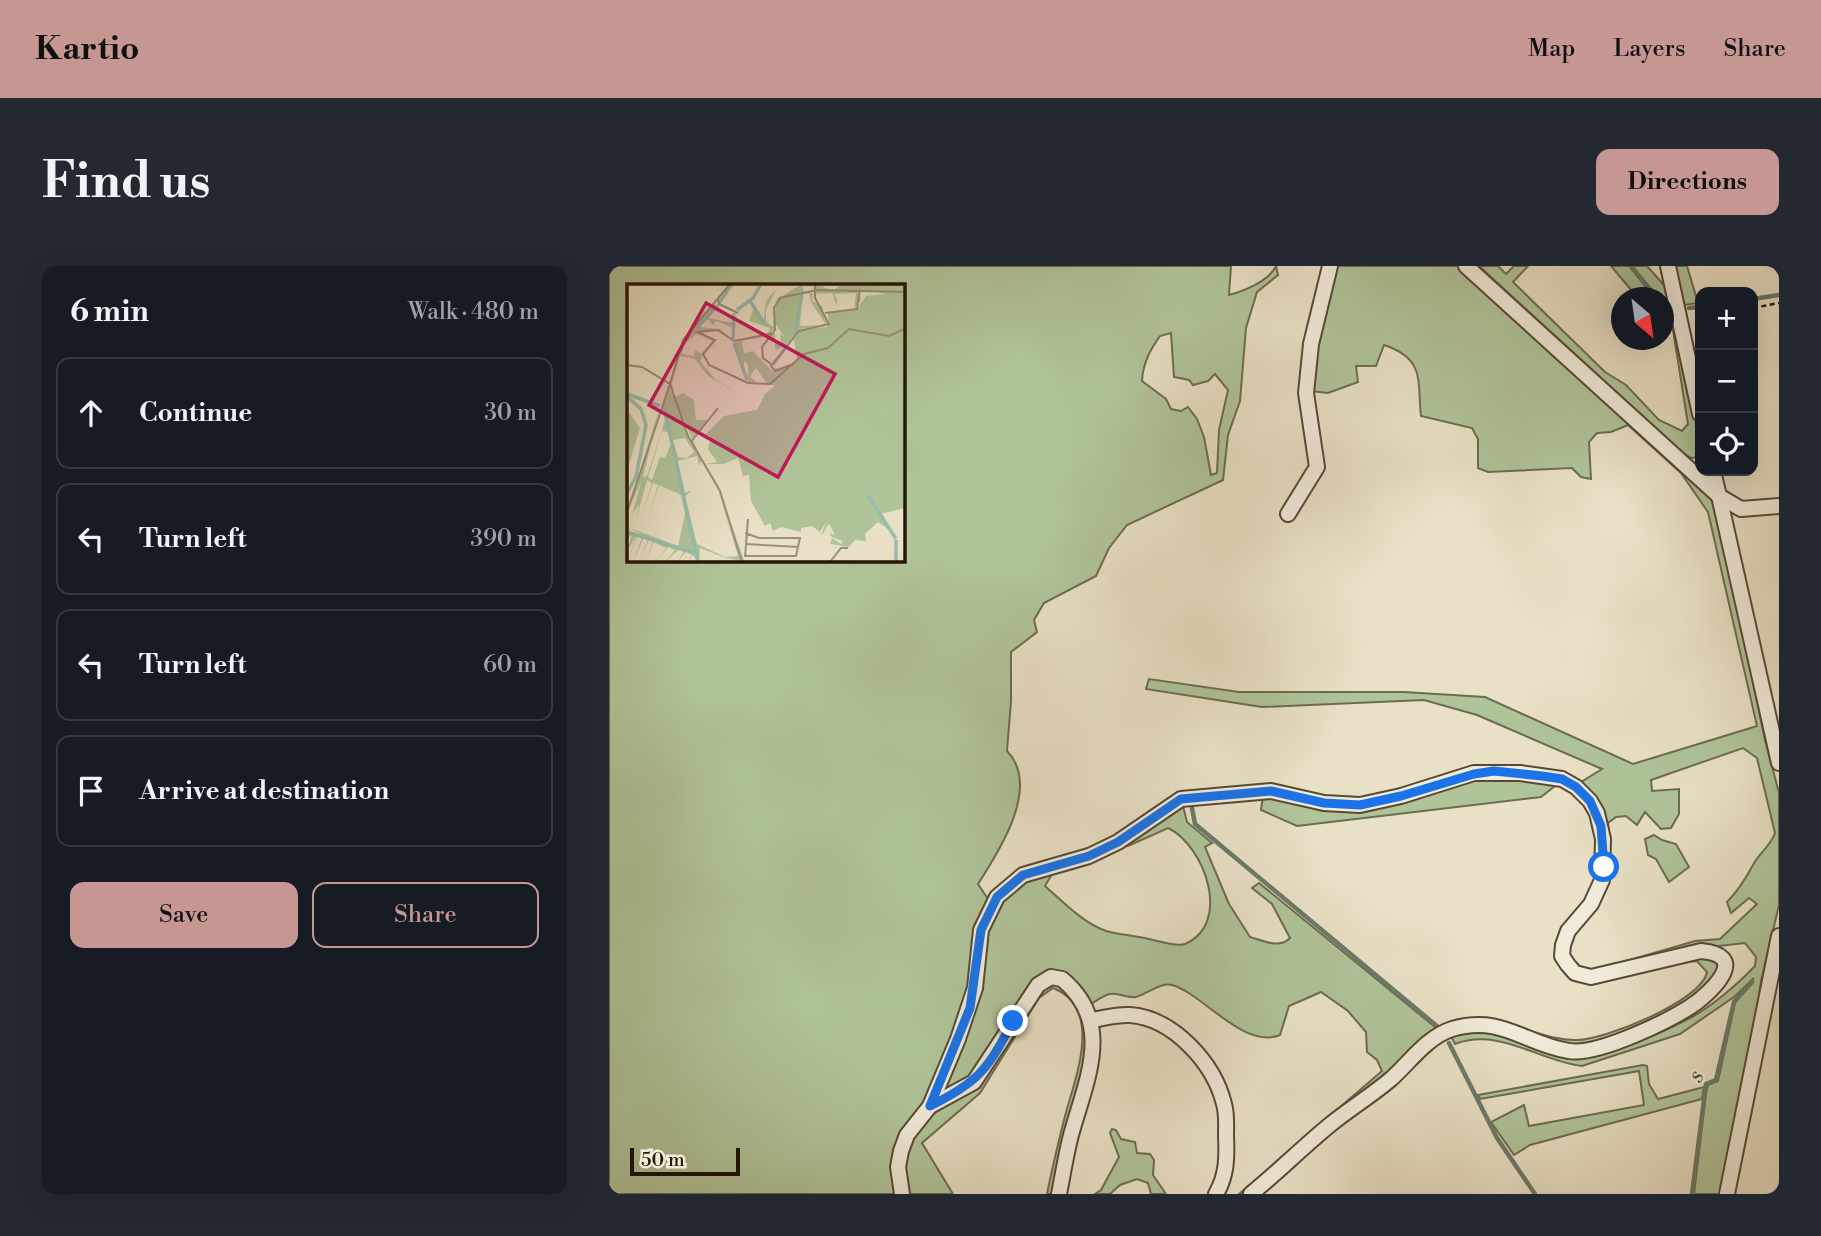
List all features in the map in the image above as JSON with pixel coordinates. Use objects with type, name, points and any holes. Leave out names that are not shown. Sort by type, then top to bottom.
[{"type":"street","points":[[1288,514],[1317,467],[1307,381],[1311,344],[1330,266]]},
{"type":"street","points":[[1466,266],[1719,496],[1741,509],[1779,506]]},
{"type":"street","points":[[1668,266],[1700,413]]},
{"type":"street","points":[[1714,476],[1779,763]]},
{"type":"street","points":[[902,1194],[898,1167],[901,1151],[907,1135],[930,1106],[970,1008],[981,930],[997,897],[1023,875],[1089,856],[1118,842],[1181,799],[1271,791],[1324,803],[1360,805],[1474,774],[1520,773],[1562,779],[1576,787],[1593,807],[1601,826],[1605,852],[1598,890],[1566,938],[1563,956],[1575,973],[1591,977],[1701,951],[1716,952],[1723,958],[1725,967],[1722,976],[1696,1003],[1658,1023],[1586,1051],[1570,1052],[1512,1030],[1490,1026],[1461,1027],[1438,1035],[1374,1093],[1331,1124],[1251,1194]]},
{"type":"street","points":[[1727,1194],[1779,936]]},
{"type":"street","points":[[930,1106],[974,1082],[1038,985],[1051,977],[1062,979],[1073,988],[1092,1020],[1086,1088],[1071,1134],[1059,1194]]},
{"type":"street","points":[[1092,1020],[1132,1015],[1152,1021],[1184,1040],[1203,1062],[1217,1087],[1226,1116],[1227,1162],[1216,1194]]},
{"type":"path","points":[[1758,307],[1779,303]]},
{"type":"green space","points":[[609,266],[1231,266],[1229,295],[1262,281],[1276,266],[1278,275],[1257,292],[1246,328],[1240,401],[1228,435],[1223,480],[1127,525],[1109,548],[1096,576],[1044,603],[1034,620],[1037,632],[1011,652],[1007,751],[1016,765],[1020,782],[1019,799],[1006,836],[978,884],[990,902],[972,988],[938,1084],[915,1120],[899,1194],[609,1194]],"holes":[[[1171,333],[1174,377],[1189,380],[1193,385],[1208,381],[1215,374],[1228,390],[1219,430],[1217,473],[1211,475],[1204,437],[1197,419],[1188,407],[1181,411],[1171,409],[1166,399],[1142,381],[1145,363],[1153,346],[1160,336]]]},
{"type":"green space","points":[[1333,266],[1459,266],[1712,496],[1779,793],[1779,905],[1761,981],[1750,1063],[1721,1194],[1694,1194],[1706,1093],[1708,1085],[1718,1081],[1735,1003],[1754,978],[1734,997],[1680,1034],[1582,1066],[1503,1042],[1471,1040],[1455,1044],[1451,1036],[1481,1031],[1511,1036],[1571,1055],[1598,1054],[1632,1044],[1692,1017],[1717,1001],[1755,966],[1756,957],[1745,943],[1701,948],[1607,972],[1583,973],[1577,967],[1565,955],[1568,940],[1602,889],[1607,874],[1607,841],[1603,826],[1597,810],[1578,784],[1602,769],[1477,715],[1424,700],[1262,707],[1146,689],[1149,679],[1239,692],[1404,692],[1485,697],[1633,764],[1757,726],[1708,512],[1681,473],[1628,425],[1611,432],[1597,433],[1589,442],[1591,479],[1581,477],[1572,468],[1488,472],[1478,468],[1478,439],[1472,428],[1421,416],[1419,382],[1413,364],[1407,357],[1384,345],[1376,366],[1356,366],[1358,382],[1328,393],[1311,391],[1316,339]],"holes":[[[1743,748],[1757,758],[1775,833],[1727,902],[1731,913],[1749,898],[1757,904],[1720,939],[1695,941],[1592,971],[1577,967],[1568,953],[1577,928],[1605,888],[1610,856],[1608,823],[1616,817],[1626,816],[1637,825],[1645,812],[1661,829],[1671,828],[1679,814],[1679,789],[1652,791],[1651,780]]]},
{"type":"green space","points":[[1479,266],[1498,266],[1506,274],[1514,266],[1528,266],[1513,282],[1605,372],[1626,385],[1659,420],[1682,431],[1688,424],[1674,336],[1674,307],[1695,406],[1695,458],[1683,453]]},
{"type":"green space","points":[[1611,266],[1629,266],[1647,287],[1629,287]]},
{"type":"green space","points":[[1632,266],[1647,266],[1666,287],[1650,287]]},
{"type":"green space","points":[[1675,266],[1687,266],[1695,293],[1695,303],[1684,305]]},
{"type":"green space","points":[[1475,777],[1560,782],[1541,797],[1297,826],[1261,810],[1263,795],[1323,806]]},
{"type":"green space","points":[[1182,802],[1187,822],[1212,843],[1205,847],[1229,904],[1250,937],[1276,944],[1290,938],[1272,904],[1252,888],[1259,883],[1435,1027],[1437,1032],[1246,1194],[1239,1194],[1382,1071],[1377,1060],[1367,1052],[1366,1032],[1348,1011],[1321,992],[1289,1006],[1280,1035],[1266,1037],[1252,1035],[1238,1028],[1184,990],[1172,985],[1159,987],[1136,997],[1110,994],[1091,1004],[1077,985],[1050,973],[971,1078],[943,1092],[990,914],[1025,878],[1055,869],[1045,886],[1081,917],[1106,931],[1178,945],[1185,944],[1200,934],[1208,919],[1210,903],[1208,884],[1193,850],[1168,828],[1128,846],[1120,845]]},
{"type":"green space","points":[[1654,835],[1676,844],[1689,867],[1669,882],[1656,859],[1648,855],[1645,839]]},
{"type":"green space","points":[[1714,956],[1722,967],[1694,1000],[1606,1041],[1571,1048],[1513,1026],[1553,1037],[1577,1040],[1629,1026],[1671,1006],[1701,983],[1707,972],[1697,961],[1679,962]]},
{"type":"green space","points":[[1052,982],[1060,983],[1088,1021],[1085,1065],[1054,1194],[1047,1194],[1078,1068],[1082,1029],[1078,1012],[1069,998],[1053,988],[1039,998],[980,1093],[922,1143],[953,1194],[905,1194],[904,1152],[919,1124],[952,1100],[1029,1002]]},
{"type":"green space","points":[[1647,1066],[1649,1084],[1658,1099],[1704,1087],[1702,1099],[1530,1145],[1514,1155],[1491,1122],[1524,1105],[1529,1126],[1644,1105],[1639,1071],[1480,1099],[1478,1095]]},
{"type":"green space","points":[[1112,1129],[1116,1130],[1121,1139],[1135,1142],[1137,1153],[1150,1154],[1154,1160],[1153,1175],[1166,1194],[1151,1194],[1148,1183],[1137,1179],[1120,1185],[1110,1194],[1095,1194],[1101,1190],[1119,1157],[1110,1133]]},
{"type":"waterway","points":[[1631,266],[1647,287]]},
{"type":"waterway","points":[[1758,298],[1779,295]]},
{"type":"waterway","points":[[1689,308],[1695,307]]},
{"type":"waterway","points":[[1192,808],[1195,824],[1438,1027]]},
{"type":"waterway","name":"s","points":[[1692,1194],[1706,1084],[1716,1080],[1734,1002],[1752,982]]},
{"type":"waterway","points":[[1449,1043],[1497,1138],[1535,1194]]},
{"type":"route","points":[[1013,1021],[1000,1046],[974,1082],[930,1106],[970,1008],[975,988],[981,930],[987,912],[997,897],[1023,875],[1089,856],[1118,842],[1181,799],[1271,791],[1324,803],[1360,805],[1401,796],[1453,778],[1494,771],[1562,779],[1576,787],[1597,813],[1604,839],[1604,867]]}]
